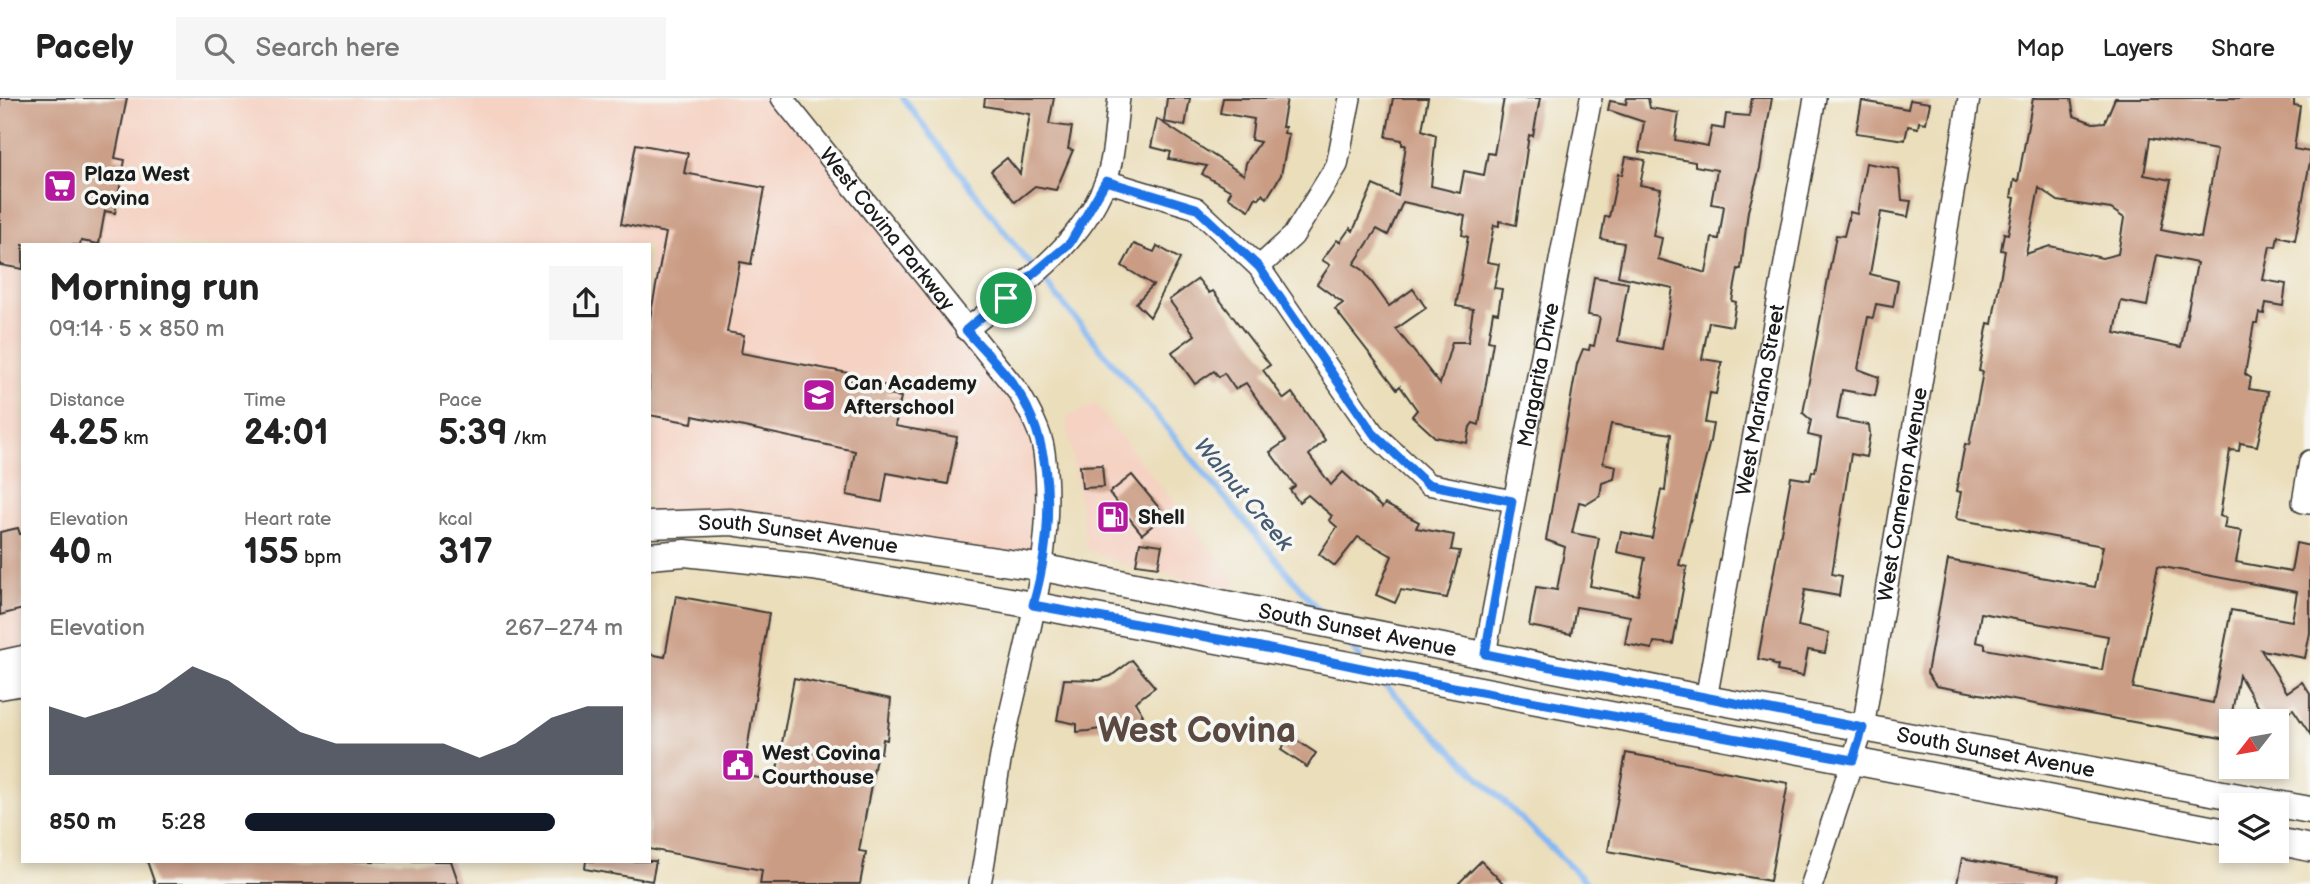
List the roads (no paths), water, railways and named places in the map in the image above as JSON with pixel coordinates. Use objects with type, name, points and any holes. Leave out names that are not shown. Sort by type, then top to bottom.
[{"type":"main road","name":"South Sunset Avenue","points":[[651,524],[731,522],[1044,568],[1254,612],[1485,654],[1706,699],[2310,810]]},
{"type":"main road","name":"South Sunset Avenue","points":[[651,556],[685,553],[813,567],[1033,605],[2219,831]]},
{"type":"main road","points":[[0,664],[21,659]]},
{"type":"main road","points":[[0,686],[21,682]]},
{"type":"main road","points":[[2289,844],[2310,848]]},
{"type":"street","name":"West Covina Parkway","points":[[782,98],[877,212],[966,330],[1019,393],[1044,449],[1047,524],[1044,568],[1033,605],[992,799],[981,884]]},
{"type":"street","points":[[966,330],[1070,243],[1106,181],[1119,98]]},
{"type":"street","points":[[1259,267],[1293,236],[1337,165],[1350,98]]},
{"type":"street","name":"Margarita Drive","points":[[1485,654],[1512,501],[1591,98]]},
{"type":"street","name":"West Mariana Street","points":[[1706,699],[1815,98]]},
{"type":"street","name":"West Cameron Avenue","points":[[1812,884],[1863,728],[1969,98]]},
{"type":"street","points":[[1106,181],[1196,208],[1259,267],[1373,433],[1427,484],[1512,501]]},
{"type":"street","points":[[2307,503],[2310,461]]},
{"type":"waterway","name":"Walnut Creek","points":[[903,98],[1020,252],[1321,613]]},
{"type":"waterway","name":"Walnut Creek","points":[[1342,637],[1360,657]]},
{"type":"waterway","name":"Walnut Creek","points":[[1381,681],[1588,884]]},
{"type":"place","name":"Plaza West Covina","points":[[60,186]]},
{"type":"place","name":"Can Academy Afterschool","points":[[819,395]]},
{"type":"place","name":"Shell","points":[[1113,517]]},
{"type":"place","name":"West Covina Courthouse","points":[[738,765]]},
{"type":"district","name":"West Covina","points":[[1197,730]]}]
